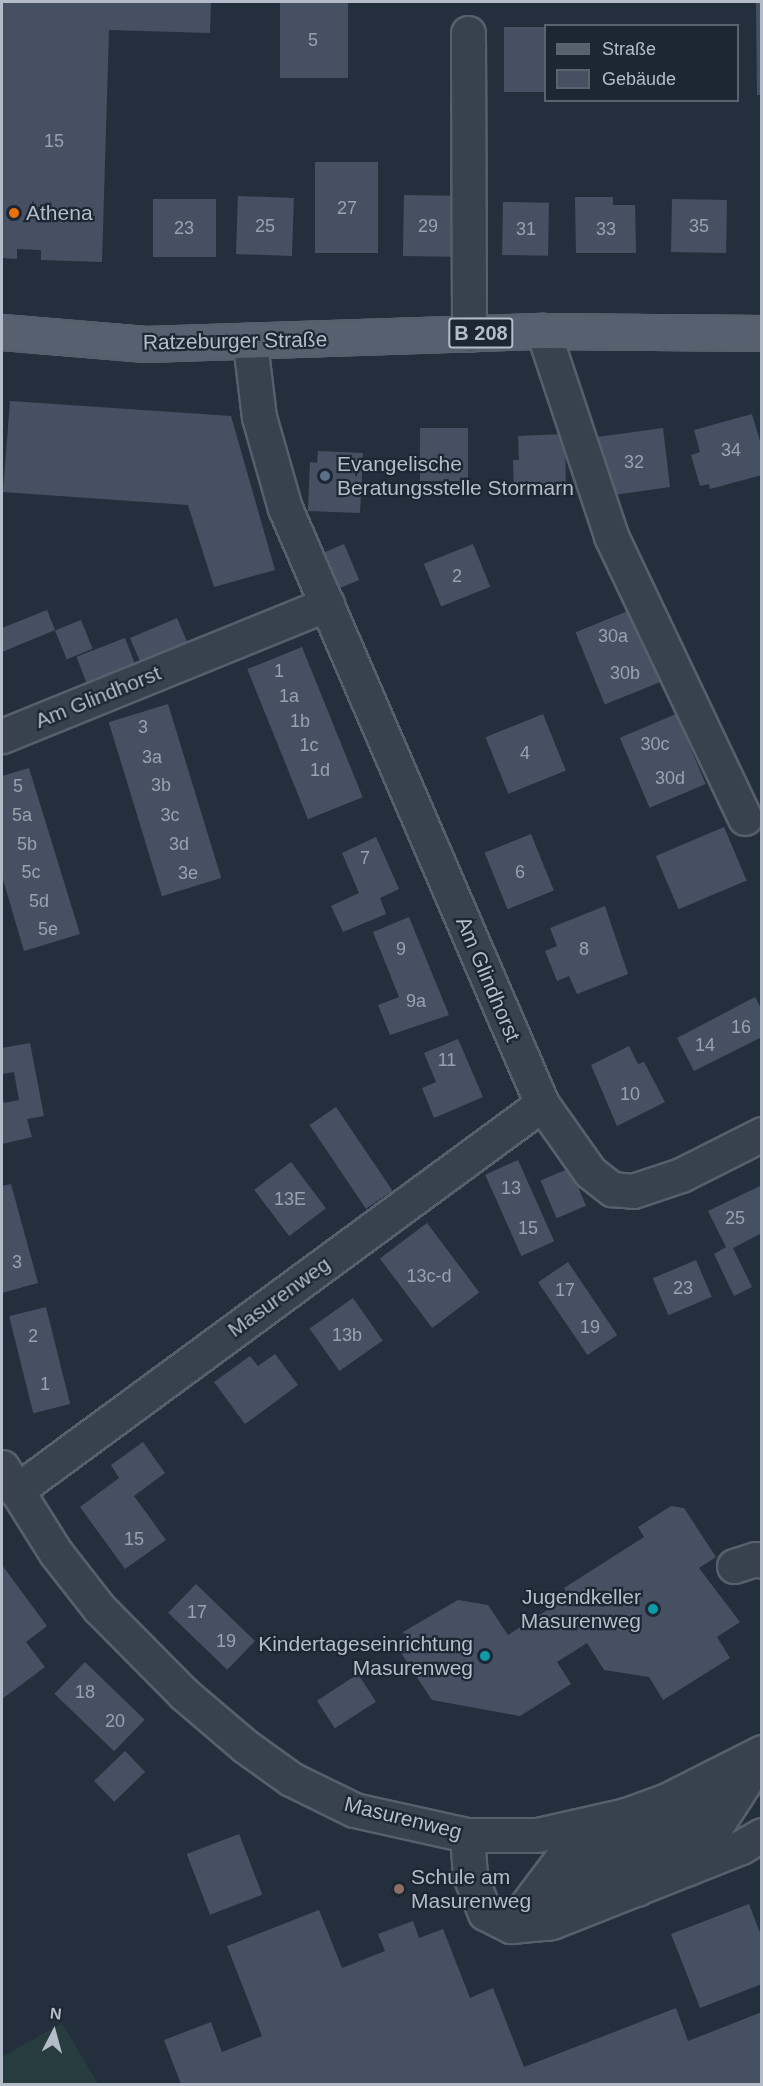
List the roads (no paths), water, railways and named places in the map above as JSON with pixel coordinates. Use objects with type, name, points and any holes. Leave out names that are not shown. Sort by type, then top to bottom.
[{"type":"main road","name":"Ratzeburger Straße","points":[[2,332],[146,344],[250,343],[543,331],[762,333]]},
{"type":"street","points":[[468,33],[469,334]]},
{"type":"street","points":[[543,331],[611,536],[745,818]]},
{"type":"street","name":"Am Glindhorst","points":[[250,343],[259,417],[285,508],[542,1104],[590,1172],[612,1189],[633,1191],[681,1175],[762,1134]]},
{"type":"street","name":"Am Glindhorst","points":[[2,736],[327,604]]},
{"type":"street","name":"Masurenweg","points":[[542,1104],[8,1479],[99,1608],[184,1694],[245,1746],[291,1779],[354,1810],[467,1835],[537,1835],[586,1826],[626,1815],[667,1800],[762,1753]]},
{"type":"street","points":[[689,1868],[762,1753]]},
{"type":"street","points":[[638,1889],[711,1779]]},
{"type":"street","points":[[594,1905],[667,1800]]},
{"type":"street","points":[[547,1923],[626,1815]]},
{"type":"street","points":[[467,1835],[470,1876],[485,1913],[512,1926],[547,1923],[638,1889],[751,1841],[762,1815]]},
{"type":"street","points":[[512,1926],[586,1826]]},
{"type":"place","name":"Athena","points":[[14,213]]},
{"type":"place","name":"Evangelische Beratungsstelle Stormarn","points":[[325,476]]},
{"type":"place","name":"Jugendkeller Masurenweg","points":[[653,1609]]},
{"type":"place","name":"Kindertageseinrichtung Masurenweg","points":[[485,1656]]},
{"type":"place","name":"Schule am Masurenweg","points":[[399,1889]]}]
